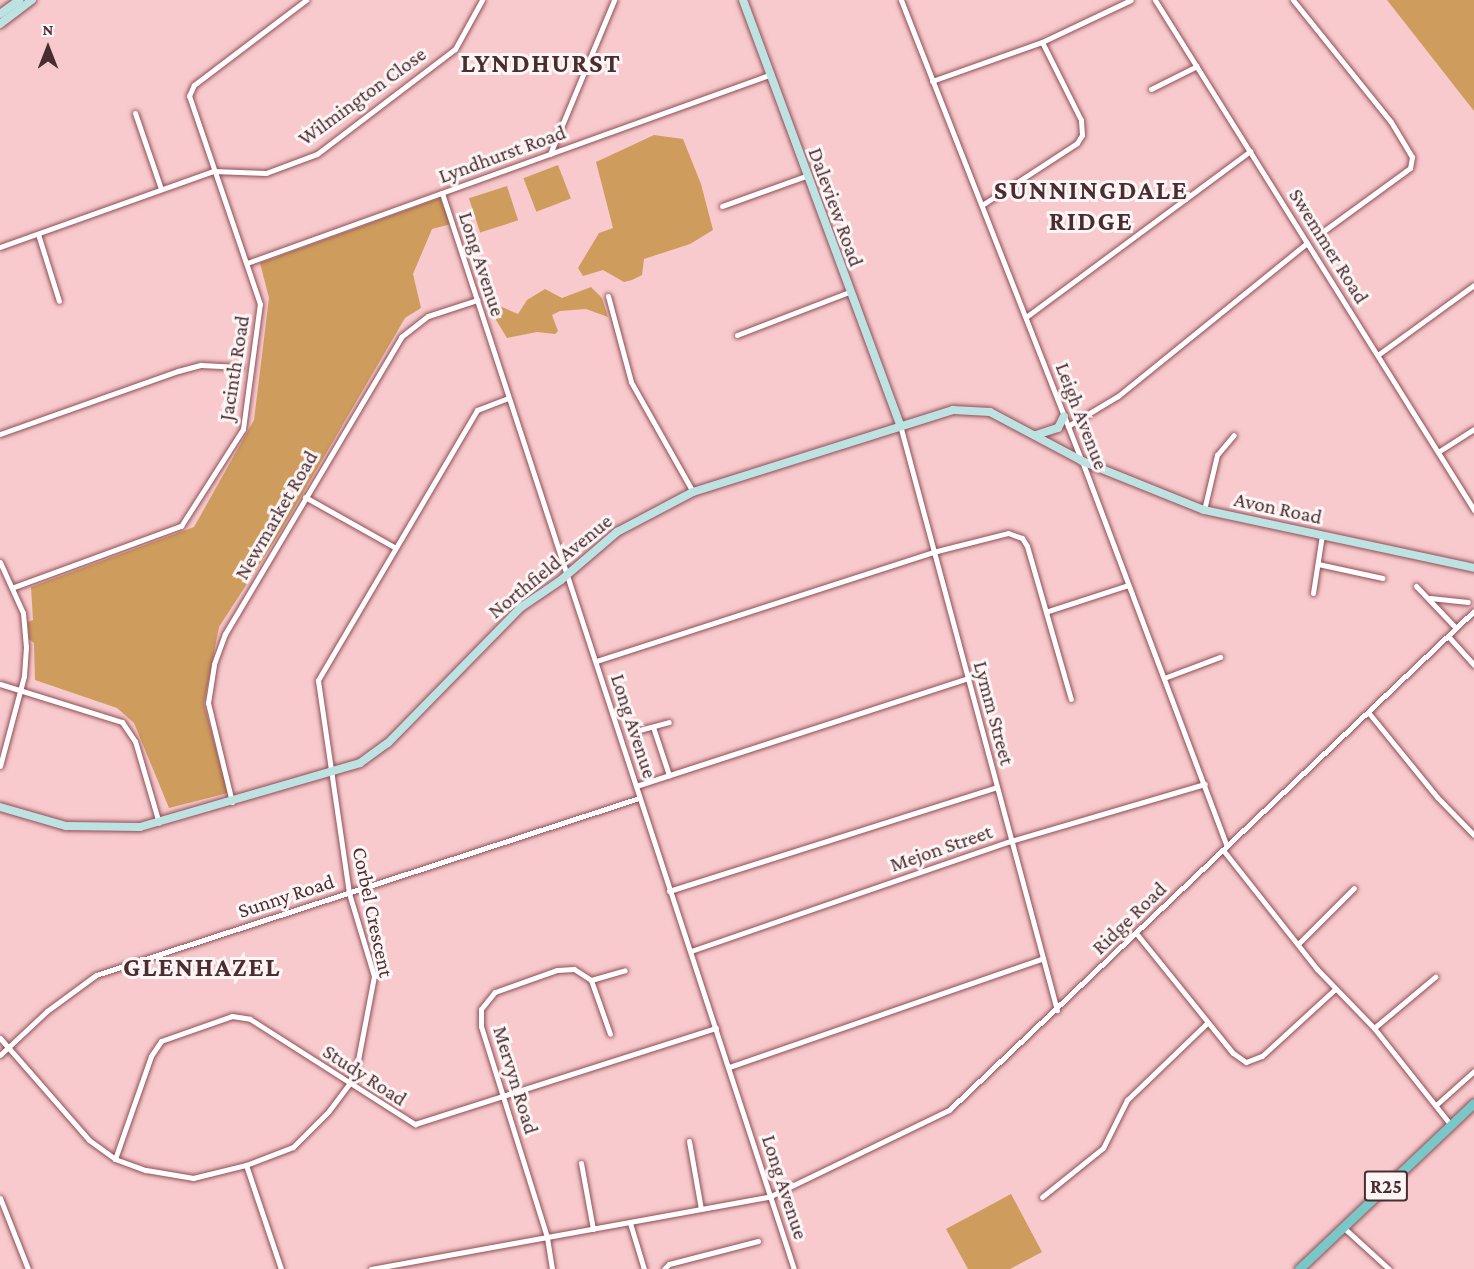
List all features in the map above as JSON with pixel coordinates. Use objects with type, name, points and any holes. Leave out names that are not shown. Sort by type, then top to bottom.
[{"type":"main road","points":[[0,14],[19,0]]},
{"type":"main road","points":[[0,24],[32,0]]},
{"type":"main road","name":"Daleview Road","points":[[743,0],[806,176],[900,425]]},
{"type":"main road","name":"Northfield Avenue","points":[[0,807],[66,826],[127,828],[159,823],[360,763],[388,743],[520,608],[567,575],[617,532],[693,492],[900,425],[953,410],[972,409],[990,412],[1082,461]]},
{"type":"main road","points":[[1035,435],[1058,428],[1064,416]]},
{"type":"main road","name":"Avon Road","points":[[1082,461],[1204,510],[1474,568]]},
{"type":"main road","name":"R25","points":[[1299,1269],[1474,1103]]},
{"type":"street","points":[[0,247],[213,171],[190,107],[192,88],[306,0]]},
{"type":"street","name":"Wilmington Close","points":[[213,171],[266,173],[317,154],[455,49],[482,0]]},
{"type":"street","points":[[550,154],[614,0]]},
{"type":"street","name":"Leigh Avenue","points":[[901,0],[1082,461],[1205,784],[1225,848],[1298,944],[1335,989],[1374,1028],[1451,1125]]},
{"type":"street","points":[[932,81],[1042,42],[1131,0]]},
{"type":"street","name":"Swemmer Road","points":[[1155,0],[1379,354],[1474,510]]},
{"type":"street","points":[[1293,0],[1407,144],[1412,157],[1410,168],[1325,230]]},
{"type":"street","points":[[982,205],[1077,143],[1082,135],[1081,120],[1042,42]]},
{"type":"street","points":[[1151,89],[1197,66]]},
{"type":"street","name":"Lyndhurst Road","points":[[247,263],[769,75]]},
{"type":"street","points":[[135,113],[161,189]]},
{"type":"street","points":[[1026,317],[1250,151]]},
{"type":"street","name":"Jacinth Road","points":[[14,587],[181,526],[190,516],[243,429],[260,309],[247,263],[213,171]]},
{"type":"street","points":[[722,206],[806,176]]},
{"type":"street","name":"Long Avenue","points":[[442,193],[794,1269]]},
{"type":"street","points":[[38,234],[59,301]]},
{"type":"street","points":[[1068,426],[1118,396],[1308,243]]},
{"type":"street","points":[[1379,354],[1474,285]]},
{"type":"street","points":[[737,335],[849,292]]},
{"type":"street","points":[[608,296],[631,382],[693,492]]},
{"type":"street","name":"Newmarket Road","points":[[232,802],[208,711],[214,664],[225,634],[401,337],[428,316],[477,300]]},
{"type":"street","points":[[0,434],[178,371],[201,365],[240,367]]},
{"type":"street","name":"Corbel Crescent","points":[[0,1038],[89,1140],[115,1159],[183,1177],[207,1177],[246,1165],[299,1142],[349,1084],[366,1031],[374,976],[349,893],[318,685],[319,674],[478,409],[508,398]]},
{"type":"street","name":"Lymm Street","points":[[900,425],[1057,1010]]},
{"type":"street","points":[[1438,452],[1474,429]]},
{"type":"street","points":[[1204,510],[1217,455],[1234,435]]},
{"type":"street","points":[[305,497],[394,547]]},
{"type":"street","points":[[596,661],[933,552],[1000,534],[1015,534],[1027,546],[1048,611],[1071,699]]},
{"type":"street","points":[[1313,593],[1322,535]]},
{"type":"street","points":[[0,562],[14,587],[24,613],[21,689],[0,766]]},
{"type":"street","points":[[1318,564],[1382,578]]},
{"type":"street","points":[[1048,611],[1128,585]]},
{"type":"street","points":[[1416,586],[1430,598],[1456,628]]},
{"type":"street","points":[[1430,598],[1468,602]]},
{"type":"street","name":"Ridge Road","points":[[371,1269],[394,1267],[771,1196],[949,1110],[1057,1010],[1474,611]]},
{"type":"street","points":[[1448,636],[1474,665]]},
{"type":"street","points":[[1164,678],[1220,657]]},
{"type":"street","points":[[636,786],[968,678]]},
{"type":"street","points":[[0,684],[122,722],[135,741],[159,823]]},
{"type":"street","points":[[1368,712],[1437,797],[1474,835]]},
{"type":"street","points":[[632,732],[669,722]]},
{"type":"street","points":[[653,727],[669,775]]},
{"type":"street","name":"Mejon Street","points":[[691,951],[1011,841],[1205,784]]},
{"type":"street","points":[[669,891],[996,787]]},
{"type":"street","name":"Sunny Road","points":[[0,1055],[90,978],[639,798]]},
{"type":"street","points":[[1298,944],[1354,888]]},
{"type":"street","points":[[1137,933],[1238,1058],[1254,1062],[1335,989]]},
{"type":"street","points":[[729,1067],[1043,958]]},
{"type":"street","name":"Mervyn Road","points":[[552,1269],[547,1237],[481,1026],[486,1000],[502,989],[563,969],[581,971],[591,980]]},
{"type":"street","points":[[610,1034],[591,980],[625,970]]},
{"type":"street","points":[[1374,1028],[1435,977]]},
{"type":"street","name":"Study Road","points":[[115,1159],[151,1056],[160,1041],[225,1018],[250,1018],[349,1084],[415,1124],[716,1028]]},
{"type":"street","points":[[1042,1197],[1103,1148],[1127,1100],[1208,1022]]},
{"type":"street","points":[[1436,1105],[1474,1071]]},
{"type":"street","points":[[689,1141],[701,1209]]},
{"type":"street","points":[[581,1164],[593,1229]]},
{"type":"street","points":[[246,1165],[281,1269]]},
{"type":"street","points":[[0,1198],[28,1269]]},
{"type":"street","points":[[630,1223],[644,1269]]},
{"type":"street","points":[[1343,1227],[1389,1269]]},
{"type":"street","points":[[664,1269],[669,1264],[758,1240]]},
{"type":"shaded area","points":[[1387,0],[1474,0],[1474,111]]},
{"type":"shaded area","points":[[654,135],[683,139],[701,184],[713,230],[690,244],[644,259],[642,275],[632,280],[624,282],[603,270],[583,276],[578,268],[599,233],[613,228],[596,162]]},
{"type":"shaded area","points":[[558,165],[571,199],[536,212],[523,178]]},
{"type":"shaded area","points":[[507,186],[518,220],[480,233],[469,198]]},
{"type":"shaded area","points":[[440,198],[451,224],[432,229],[413,274],[421,308],[405,318],[279,534],[219,627],[204,704],[228,793],[169,808],[134,723],[117,708],[35,680],[34,643],[29,639],[28,622],[33,620],[31,587],[194,527],[254,420],[269,298],[260,263]]},
{"type":"shaded area","points":[[591,287],[602,298],[608,317],[586,309],[560,311],[552,315],[558,331],[555,334],[537,332],[507,338],[490,310],[502,307],[518,314],[527,300],[545,289],[562,298]]},
{"type":"shaded area","points":[[1011,1194],[1042,1252],[1010,1269],[968,1269],[946,1229]]},
{"type":"district","name":"LYNDHURST","points":[[541,64]]},
{"type":"district","name":"SUNNINGDALE RIDGE","points":[[1091,206]]},
{"type":"district","name":"GLENHAZEL","points":[[202,968]]}]
